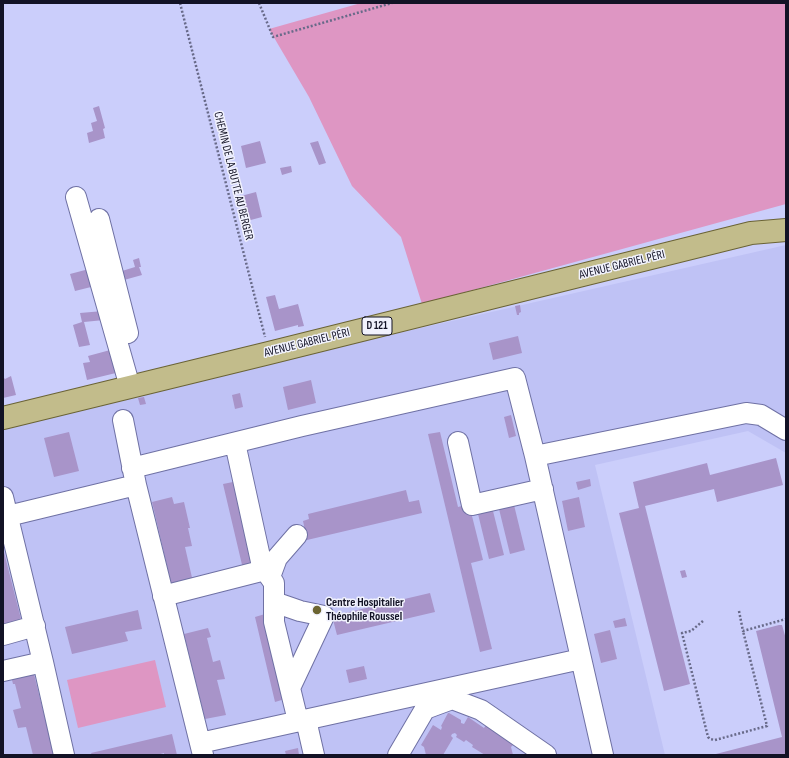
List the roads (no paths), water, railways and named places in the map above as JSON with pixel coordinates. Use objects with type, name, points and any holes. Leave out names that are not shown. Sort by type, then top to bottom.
[{"type":"main road","name":"AVENUE GABRIEL PÉRI","points":[[751,233],[786,217]]},
{"type":"main road","name":"AVENUE GABRIEL PÉRI","points":[[3,418],[751,233],[786,230]]},
{"type":"lane","points":[[76,198],[131,386]]},
{"type":"lane","points":[[99,219],[133,352],[131,386]]},
{"type":"lane","points":[[64,755],[35,626],[4,502],[134,476],[235,443],[302,426],[515,378],[543,489],[603,755]]},
{"type":"lane","points":[[535,456],[746,413],[761,415],[786,430]]},
{"type":"lane","points":[[123,420],[134,476],[201,749],[302,720],[581,659]]},
{"type":"lane","points":[[458,442],[472,505],[543,489]]},
{"type":"lane","points":[[235,443],[262,566],[274,583],[274,622],[290,688],[314,755]]},
{"type":"lane","points":[[163,596],[267,574],[277,558],[297,535]]},
{"type":"lane","points":[[274,602],[300,611],[324,616],[290,688]]},
{"type":"lane","points":[[3,635],[35,626]]},
{"type":"lane","points":[[3,671],[43,662]]},
{"type":"lane","points":[[481,710],[491,679]]},
{"type":"lane","points":[[398,755],[425,709],[452,699],[481,710],[546,755]]},
{"type":"place","name":"Centre Hospitalier Théophile Roussel","points":[[317,610]]}]
